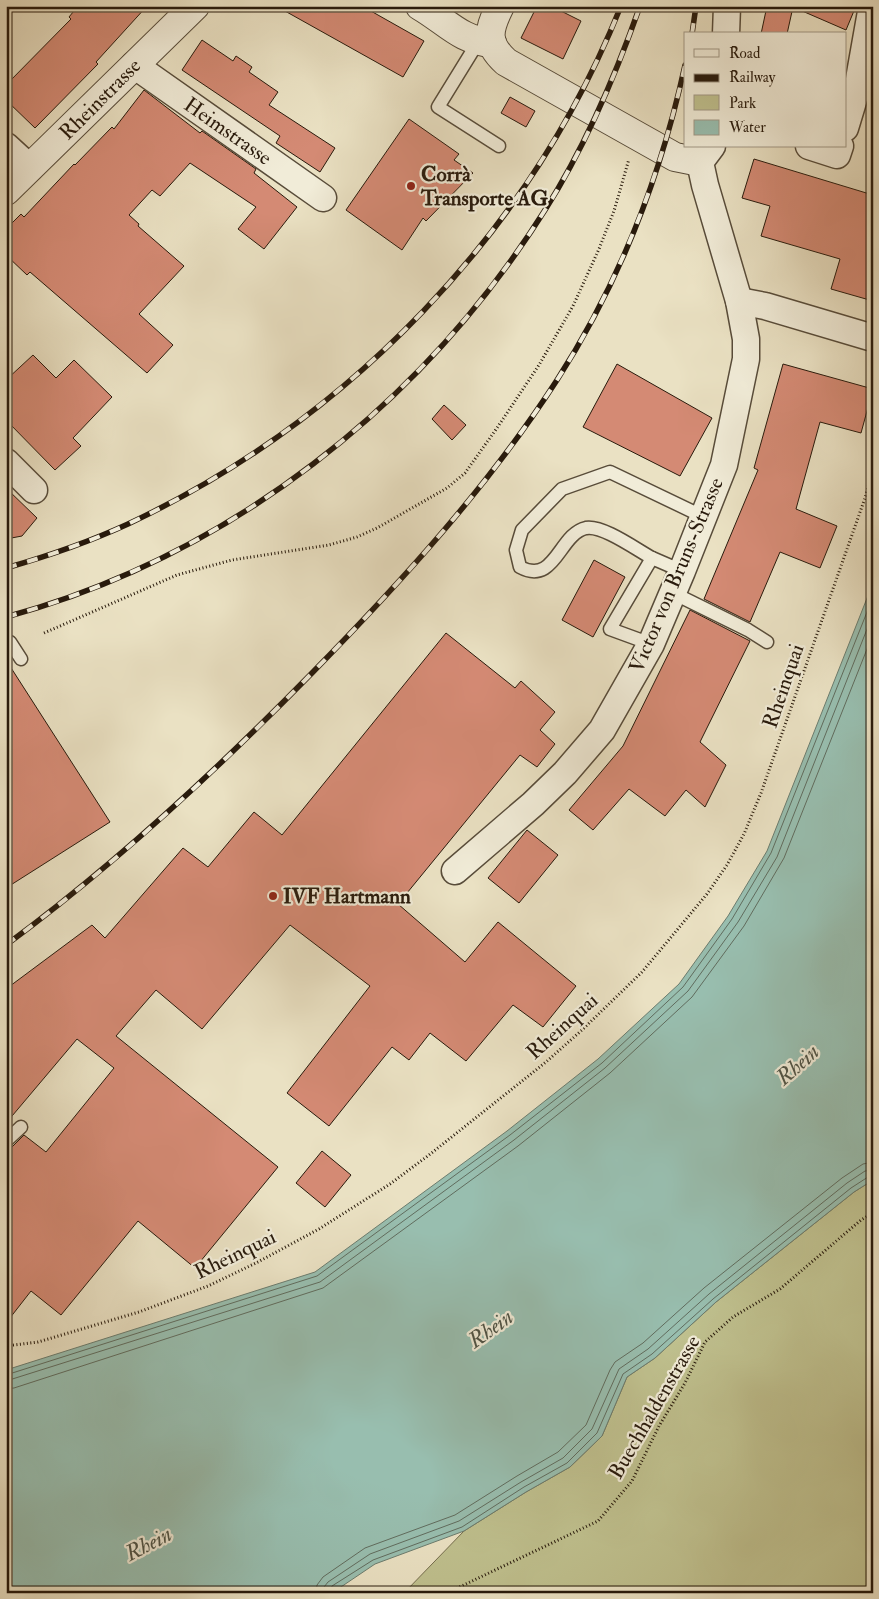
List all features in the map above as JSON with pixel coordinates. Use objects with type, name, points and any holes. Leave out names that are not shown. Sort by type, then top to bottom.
[{"type":"street","name":"Rheinstrasse","points":[[6,191],[194,6]]},
{"type":"street","name":"Victor von Bruns-Strasse","points":[[420,6],[467,38],[485,43],[506,62],[675,157],[706,154],[705,185],[739,301],[746,339],[746,359],[724,466],[651,644],[602,730],[565,773],[539,798],[455,870]]},
{"type":"street","points":[[485,43],[491,24],[500,6]]},
{"type":"street","points":[[726,32],[727,6]]},
{"type":"street","points":[[846,125],[858,85],[872,6]]},
{"type":"street","name":"Heimstrasse","points":[[134,65],[323,198]]},
{"type":"street","points":[[6,146],[30,168]]},
{"type":"street","points":[[815,148],[837,155],[839,148]]},
{"type":"street","points":[[739,301],[765,306],[873,338]]},
{"type":"street","points":[[6,462],[34,490]]},
{"type":"lane","points":[[485,43],[438,108],[498,146]]},
{"type":"lane","points":[[704,517],[610,472],[562,489],[522,530],[516,550],[520,567],[529,572],[544,569],[574,535],[586,528],[601,530],[652,558],[678,582],[767,642]]},
{"type":"lane","points":[[651,644],[610,629],[652,558]]},
{"type":"lane","points":[[6,641],[10,642],[21,659]]},
{"type":"lane","points":[[6,1141],[21,1127]]},
{"type":"path","points":[[44,633],[177,575],[232,560],[329,545],[357,537],[377,528],[447,488],[465,473],[538,365],[573,306],[614,211],[629,160]]},
{"type":"path","name":"Rheinquai","points":[[6,1346],[38,1342],[139,1312],[200,1289],[256,1263],[319,1229],[390,1184],[451,1138],[546,1062],[642,972],[706,894],[727,865],[744,834],[765,784],[865,498],[873,469]]},
{"type":"path","name":"Buechhaldenstrasse","points":[[448,1593],[598,1522],[632,1481],[659,1426],[685,1383],[705,1342],[733,1317],[780,1289],[861,1220],[873,1213]]},
{"type":"green space","points":[[873,1180],[873,1593],[404,1593],[464,1531],[570,1467],[602,1436],[627,1377],[655,1358],[716,1302],[854,1192]]},
{"type":"water","name":"Rhein","points":[[873,583],[873,1180],[854,1192],[716,1302],[655,1358],[627,1377],[602,1436],[570,1467],[464,1531],[375,1564],[332,1593],[6,1593],[6,1370],[315,1272],[507,1131],[598,1059],[679,984],[728,916],[767,851]]},
{"type":"building","points":[[78,6],[147,6],[96,62],[98,64],[35,128],[6,100],[6,85],[71,19],[69,17]]},
{"type":"building","points":[[276,6],[362,6],[424,41],[403,77]]},
{"type":"building","points":[[537,6],[551,6],[581,21],[563,59],[521,38]]},
{"type":"building","points":[[767,6],[856,6],[846,30],[793,7],[787,32],[761,32]]},
{"type":"building","points":[[202,40],[233,61],[236,56],[252,67],[249,72],[278,92],[269,105],[335,148],[320,172],[276,143],[280,136],[182,70]]},
{"type":"building","points":[[144,90],[200,133],[202,131],[256,169],[254,173],[297,207],[264,249],[238,229],[256,207],[190,163],[160,196],[152,190],[129,215],[139,224],[138,226],[184,266],[139,314],[173,345],[147,373],[30,272],[27,275],[6,255],[6,229],[21,214],[24,217],[74,164],[112,127],[114,129]]},
{"type":"building","points":[[510,97],[535,111],[526,127],[501,113]]},
{"type":"building","points":[[409,119],[459,154],[454,160],[473,173],[426,221],[423,218],[402,250],[346,210]]},
{"type":"building","points":[[754,159],[873,195],[873,301],[831,289],[840,259],[761,236],[770,206],[742,198]]},
{"type":"building","points":[[33,355],[56,378],[74,360],[112,397],[73,438],[81,446],[55,470],[6,420],[6,380]]},
{"type":"building","points":[[617,364],[712,418],[680,476],[583,427]]},
{"type":"building","points":[[783,364],[873,389],[861,433],[820,422],[796,509],[837,526],[820,568],[780,552],[750,622],[704,599],[758,470],[754,468]]},
{"type":"building","points":[[444,405],[466,425],[452,440],[432,419]]},
{"type":"building","points":[[6,488],[37,518],[22,536],[6,539]]},
{"type":"building","points":[[594,560],[625,577],[593,637],[562,620]]},
{"type":"building","points":[[690,610],[750,641],[700,742],[726,765],[705,807],[686,790],[665,816],[629,789],[593,830],[569,810],[623,746]]},
{"type":"building","points":[[446,633],[515,688],[521,681],[555,712],[540,730],[555,744],[537,767],[520,755],[398,904],[465,962],[498,922],[576,986],[543,1027],[513,1005],[466,1061],[430,1033],[409,1060],[392,1047],[329,1126],[287,1093],[370,986],[290,925],[202,1029],[156,990],[116,1036],[278,1167],[195,1268],[138,1221],[61,1315],[31,1291],[6,1323],[6,1149],[12,1147],[24,1135],[46,1152],[114,1068],[77,1039],[7,1122],[11,1125],[6,1130],[6,989],[92,925],[105,938],[183,848],[208,867],[254,812],[282,835]]},
{"type":"building","points":[[6,660],[110,822],[6,888]]},
{"type":"building","points":[[527,830],[558,855],[519,903],[488,878]]},
{"type":"building","points":[[322,1151],[351,1175],[325,1207],[296,1183]]},
{"type":"railway","points":[[6,568],[37,559],[113,531],[209,481],[285,431],[357,374],[423,311],[483,242],[537,168],[583,89],[621,6]]},
{"type":"railway","points":[[6,617],[88,590],[167,555],[243,513],[313,464],[379,408],[440,347],[496,281],[545,210],[573,162],[598,111],[640,6]]},
{"type":"railway","points":[[692,32],[696,6]]},
{"type":"railway","points":[[6,945],[126,849],[240,745],[378,604],[473,496],[530,420],[557,380],[579,344],[618,268],[650,188],[675,107],[684,69]]},
{"type":"place","name":"Corrà Transporte AG","points":[[411,186]]},
{"type":"place","name":"IVF Hartmann","points":[[273,896]]}]
